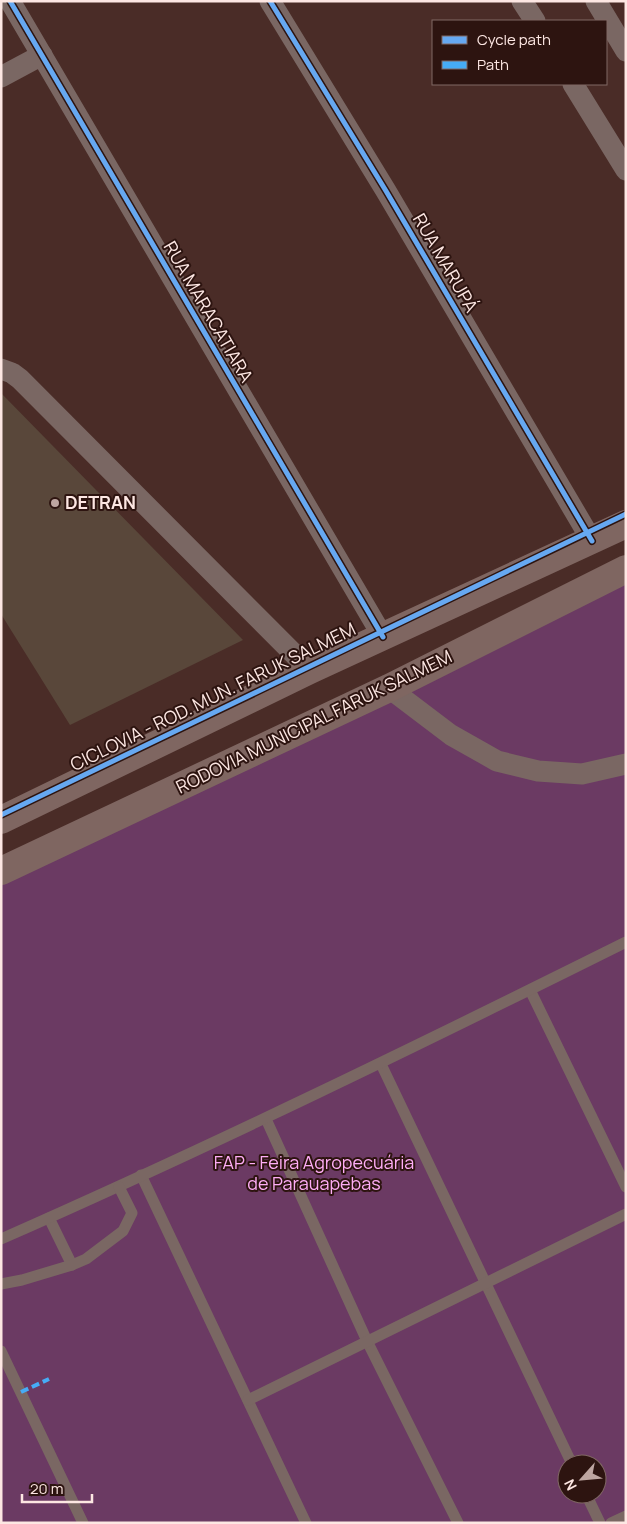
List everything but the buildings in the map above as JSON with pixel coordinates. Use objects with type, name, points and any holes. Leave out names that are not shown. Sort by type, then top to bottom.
[{"type":"main road","points":[[1,820],[310,670],[626,524]]},
{"type":"main road","name":"RODOVIA MUNICIPAL FARUK SALMEM","points":[[1,872],[389,688],[626,569]]},
{"type":"street","name":"RUA MARACATIARA","points":[[10,1],[383,637]]},
{"type":"street","name":"RUA MARUPÁ","points":[[270,1],[386,191],[592,541]]},
{"type":"street","points":[[522,1],[534,20]]},
{"type":"street","points":[[596,1],[626,51]]},
{"type":"street","points":[[1,77],[42,55]]},
{"type":"street","points":[[574,85],[626,170]]},
{"type":"street","points":[[1,369],[12,373],[20,379],[310,670]]},
{"type":"street","points":[[389,688],[451,735],[497,761],[538,771],[582,774],[626,764]]},
{"type":"lane","points":[[1,1239],[119,1187],[141,1175],[382,1064],[626,942]]},
{"type":"lane","points":[[530,990],[626,1187]]},
{"type":"lane","points":[[382,1064],[567,1454]]},
{"type":"lane","points":[[266,1119],[367,1341],[458,1523]]},
{"type":"lane","points":[[141,1175],[306,1523]]},
{"type":"lane","points":[[1,1284],[22,1280],[86,1259],[123,1231],[132,1213],[119,1187]]},
{"type":"lane","points":[[248,1400],[626,1214]]},
{"type":"lane","points":[[49,1218],[72,1265]]},
{"type":"lane","points":[[1,1352],[83,1523]]},
{"type":"lane","points":[[591,1504],[600,1523]]},
{"type":"lane","points":[[611,1523],[626,1516]]},
{"type":"green space","name":"FAP - Feira Agropecuária de Parauapebas","points":[[626,583],[626,1523],[1,1523],[1,883]]},
{"type":"marked path","points":[[21,1392],[49,1379]]},
{"type":"cycle path","points":[[10,1],[383,637]]},
{"type":"cycle path","points":[[270,1],[386,191],[592,541]]},
{"type":"cycle path","name":"CICLOVIA - ROD. MUN. FARUK SALMEM","points":[[1,815],[626,514]]},
{"type":"place","name":"DETRAN","points":[[55,503]]}]
